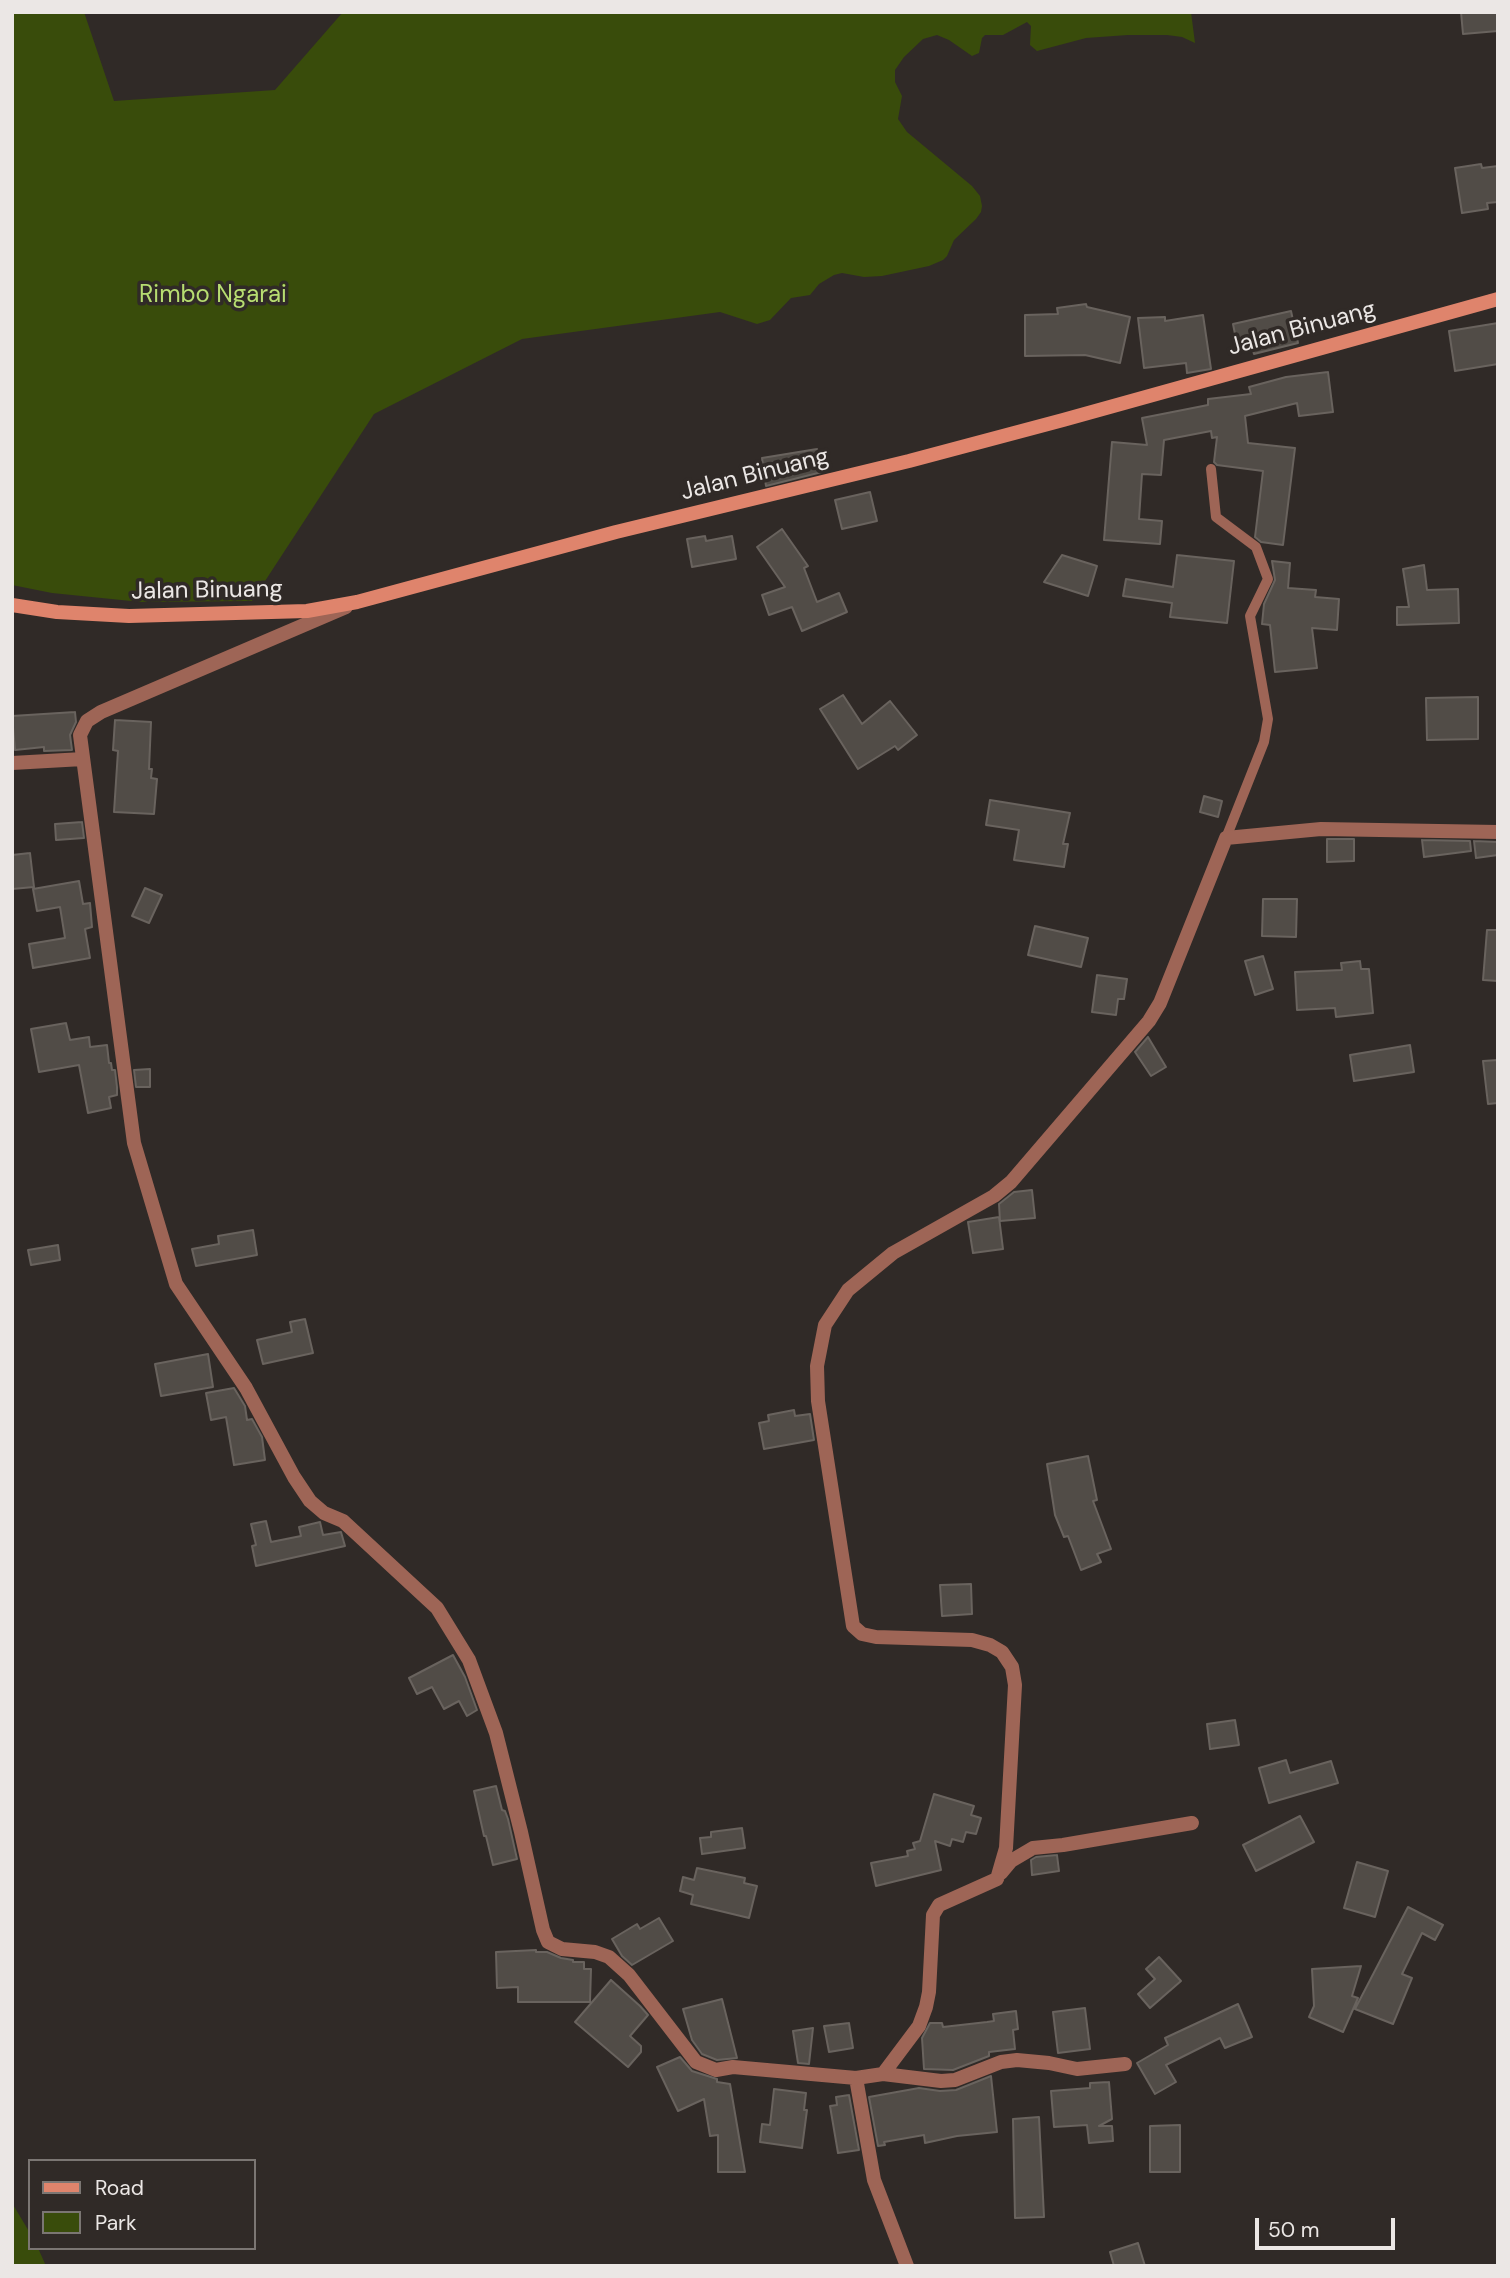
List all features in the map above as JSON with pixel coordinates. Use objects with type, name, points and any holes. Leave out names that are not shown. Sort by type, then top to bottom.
[{"type":"main road","name":"Jalan Binuang","points":[[12,605],[57,612],[154,616],[307,611],[357,602],[616,532],[822,483],[1037,427],[1498,299]]},
{"type":"street","points":[[357,602],[101,712],[87,721],[80,734],[134,1143],[176,1284],[246,1388],[310,1501],[324,1513],[343,1521],[437,1608],[469,1660],[496,1733],[548,1942],[562,1949],[595,1952],[609,1957],[629,1975],[696,2062],[716,2070],[733,2067],[856,2078],[883,2074],[941,2081],[955,2080],[1001,2062],[1017,2060],[1077,2069],[1125,2064]]},
{"type":"street","points":[[12,763],[83,759]]},
{"type":"street","points":[[997,1878],[1006,1848],[1015,1685],[1012,1667],[1002,1652],[972,1640],[876,1637],[862,1634],[853,1626],[818,1401],[817,1366],[825,1325],[848,1290],[893,1253],[994,1196],[1011,1182],[1149,1021],[1160,1003],[1226,838],[1321,829],[1498,832]]},
{"type":"street","points":[[883,2074],[919,2026],[926,2007],[933,1915],[939,1905],[997,1878],[1011,1861],[1033,1848],[1192,1823]]},
{"type":"street","points":[[856,2078],[874,2180],[907,2266]]},
{"type":"lane","points":[[1210,469],[1216,517],[1256,547],[1268,579],[1250,616],[1268,719],[1264,742],[1226,838]]},
{"type":"green space","name":"Rimbo Ngarai","points":[[12,12],[84,12],[114,101],[275,90],[343,12],[1191,12],[1195,43],[1182,37],[1167,35],[1128,35],[1086,38],[1037,51],[1030,45],[1031,26],[1027,22],[1003,35],[985,35],[979,53],[972,56],[937,35],[923,39],[895,70],[895,82],[902,96],[898,119],[907,132],[972,186],[980,196],[982,206],[976,219],[954,240],[943,260],[929,266],[882,276],[864,277],[842,273],[834,275],[819,284],[810,295],[791,298],[770,320],[757,324],[720,312],[522,339],[374,414],[252,601],[141,602],[52,593],[12,585]]},
{"type":"green space","points":[[12,2203],[28,2230],[28,2250],[39,2250],[46,2266],[12,2266]]},
{"type":"building","points":[[1461,12],[1498,12],[1498,31],[1463,34]]},
{"type":"building","points":[[1481,164],[1482,168],[1498,166],[1498,202],[1487,203],[1488,209],[1462,213],[1455,168]]},
{"type":"building","points":[[1086,304],[1087,307],[1130,317],[1120,363],[1085,355],[1025,356],[1025,315],[1058,314],[1057,308]]},
{"type":"building","points":[[1291,311],[1298,343],[1254,354],[1249,336],[1236,339],[1233,324]]},
{"type":"building","points":[[1203,315],[1211,369],[1187,373],[1186,363],[1144,368],[1138,318],[1165,317],[1165,321]]},
{"type":"building","points":[[1498,323],[1498,364],[1455,371],[1449,331]]},
{"type":"building","points":[[1328,372],[1333,412],[1299,416],[1297,403],[1245,416],[1248,443],[1295,448],[1283,545],[1261,542],[1255,537],[1263,471],[1217,465],[1214,462],[1217,437],[1212,438],[1211,431],[1164,440],[1161,475],[1142,474],[1139,519],[1162,521],[1160,544],[1104,540],[1112,442],[1147,445],[1142,418],[1208,405],[1208,399],[1251,394],[1249,387],[1286,377]]},
{"type":"building","points":[[817,449],[822,472],[766,486],[762,458]]},
{"type":"building","points":[[870,492],[877,521],[842,529],[835,500]]},
{"type":"building","points":[[782,529],[808,566],[804,568],[817,602],[839,593],[847,612],[802,631],[792,607],[769,615],[762,595],[785,587],[757,547]]},
{"type":"building","points":[[705,536],[706,541],[732,536],[736,559],[692,567],[687,539]]},
{"type":"building","points":[[1062,555],[1097,566],[1088,596],[1044,582]]},
{"type":"building","points":[[1177,555],[1234,561],[1227,623],[1170,617],[1172,603],[1123,596],[1126,579],[1173,587]]},
{"type":"building","points":[[1272,561],[1290,563],[1288,588],[1316,590],[1315,597],[1339,599],[1337,630],[1312,628],[1317,668],[1275,672],[1270,625],[1262,624],[1264,604],[1275,580]]},
{"type":"building","points":[[1424,565],[1427,590],[1458,589],[1459,623],[1397,625],[1397,607],[1409,607],[1403,569]]},
{"type":"building","points":[[843,695],[862,724],[890,701],[917,735],[898,750],[895,746],[858,769],[820,709]]},
{"type":"building","points":[[1478,697],[1478,739],[1427,740],[1426,698]]},
{"type":"building","points":[[75,712],[76,722],[70,735],[72,750],[44,751],[44,747],[15,750],[12,716]]},
{"type":"building","points":[[115,720],[151,722],[149,769],[152,769],[151,778],[157,779],[154,814],[114,812],[118,751],[113,750]]},
{"type":"building","points":[[1204,796],[1222,801],[1218,817],[1200,812]]},
{"type":"building","points":[[990,800],[1070,813],[1063,844],[1068,844],[1064,867],[1014,860],[1019,830],[986,825]]},
{"type":"building","points":[[82,822],[84,838],[56,840],[55,824]]},
{"type":"building","points":[[1327,839],[1354,839],[1354,861],[1327,862]]},
{"type":"building","points":[[1422,840],[1470,841],[1471,851],[1424,857]]},
{"type":"building","points":[[1474,841],[1498,842],[1498,855],[1476,858]]},
{"type":"building","points":[[30,853],[34,887],[12,889],[12,855]]},
{"type":"building","points":[[79,881],[83,904],[90,903],[92,927],[85,929],[90,958],[33,968],[29,944],[65,938],[60,907],[37,911],[33,889]]},
{"type":"building","points":[[145,888],[162,895],[149,923],[132,916]]},
{"type":"building","points":[[1263,899],[1297,899],[1296,937],[1262,936]]},
{"type":"building","points":[[1035,926],[1088,938],[1081,967],[1028,955]]},
{"type":"building","points":[[1487,930],[1498,930],[1498,981],[1483,980]]},
{"type":"building","points":[[1263,956],[1273,989],[1255,995],[1245,961]]},
{"type":"building","points":[[1360,961],[1361,969],[1369,969],[1373,1013],[1336,1017],[1335,1008],[1297,1010],[1295,972],[1342,970],[1341,963]]},
{"type":"building","points":[[1097,975],[1127,979],[1124,999],[1118,999],[1116,1015],[1092,1012]]},
{"type":"building","points":[[66,1023],[70,1040],[89,1037],[90,1047],[107,1045],[109,1063],[112,1070],[115,1070],[117,1087],[117,1095],[109,1097],[111,1108],[88,1113],[79,1065],[39,1072],[31,1029]]},
{"type":"building","points":[[1148,1037],[1166,1067],[1151,1076],[1135,1052]]},
{"type":"building","points":[[1410,1045],[1414,1072],[1354,1081],[1350,1055]]},
{"type":"building","points":[[1498,1060],[1498,1103],[1488,1104],[1483,1061]]},
{"type":"building","points":[[150,1069],[150,1087],[136,1087],[134,1070]]},
{"type":"building","points":[[1032,1190],[1035,1218],[1000,1221],[999,1204],[1014,1192]]},
{"type":"building","points":[[999,1217],[1003,1249],[973,1253],[968,1222]]},
{"type":"building","points":[[253,1230],[257,1255],[196,1266],[192,1249],[219,1244],[218,1236]]},
{"type":"building","points":[[58,1245],[60,1260],[31,1265],[28,1250]]},
{"type":"building","points":[[305,1319],[313,1353],[263,1364],[257,1340],[292,1332],[290,1322]]},
{"type":"building","points":[[208,1354],[213,1387],[161,1396],[155,1364]]},
{"type":"building","points":[[234,1388],[245,1406],[247,1420],[252,1419],[262,1437],[265,1460],[234,1465],[226,1417],[211,1420],[206,1393]]},
{"type":"building","points":[[794,1410],[795,1416],[810,1414],[814,1440],[764,1449],[759,1423],[769,1421],[768,1415]]},
{"type":"building","points":[[1088,1456],[1097,1500],[1093,1501],[1111,1549],[1097,1554],[1101,1562],[1081,1570],[1068,1536],[1064,1537],[1055,1515],[1047,1464]]},
{"type":"building","points":[[266,1521],[271,1542],[301,1536],[299,1527],[320,1522],[323,1535],[341,1532],[345,1546],[256,1566],[252,1546],[256,1545],[251,1524]]},
{"type":"building","points":[[971,1584],[972,1614],[942,1616],[940,1585]]},
{"type":"building","points":[[453,1655],[465,1677],[477,1710],[467,1716],[459,1701],[444,1709],[432,1687],[417,1694],[409,1678]]},
{"type":"building","points":[[1235,1720],[1239,1745],[1210,1749],[1207,1724]]},
{"type":"building","points":[[1286,1760],[1290,1773],[1331,1761],[1338,1783],[1269,1803],[1259,1768]]},
{"type":"building","points":[[496,1786],[502,1810],[508,1819],[517,1859],[493,1865],[474,1791]]},
{"type":"building","points":[[934,1794],[974,1806],[971,1815],[981,1818],[976,1834],[966,1832],[963,1842],[952,1839],[950,1846],[935,1841],[941,1870],[876,1886],[871,1863],[908,1856],[907,1851],[915,1849],[913,1843],[920,1841]]},
{"type":"building","points":[[1300,1816],[1314,1842],[1256,1871],[1243,1845]]},
{"type":"building","points":[[742,1828],[745,1848],[702,1854],[700,1838],[711,1837],[711,1832]]},
{"type":"building","points":[[1057,1855],[1059,1871],[1032,1875],[1031,1860]]},
{"type":"building","points":[[1357,1862],[1388,1871],[1375,1917],[1344,1908]]},
{"type":"building","points":[[697,1868],[745,1878],[744,1883],[757,1886],[749,1918],[691,1904],[693,1895],[680,1891],[683,1877],[694,1880]]},
{"type":"building","points":[[1408,1907],[1443,1925],[1435,1940],[1422,1933],[1402,1974],[1412,1978],[1393,2024],[1355,2009]]},
{"type":"building","points":[[659,1918],[673,1941],[632,1965],[622,1956],[612,1939],[637,1924],[640,1929]]},
{"type":"building","points":[[536,1950],[573,1962],[584,1962],[584,1969],[591,1969],[590,2002],[518,2002],[518,1987],[497,1988],[496,1952]]},
{"type":"building","points":[[1159,1957],[1181,1981],[1150,2008],[1138,1994],[1155,1979],[1146,1969]]},
{"type":"building","points":[[1361,1966],[1352,1996],[1358,1998],[1343,2032],[1309,2017],[1314,2006],[1312,1969]]},
{"type":"building","points":[[611,1980],[648,2015],[630,2036],[641,2046],[641,2052],[628,2067],[575,2022]]},
{"type":"building","points":[[722,1999],[737,2058],[717,2060],[702,2054],[692,2040],[683,2009]]},
{"type":"building","points":[[1238,2004],[1252,2037],[1225,2048],[1220,2038],[1166,2065],[1176,2082],[1155,2094],[1137,2063],[1168,2045],[1165,2038]]},
{"type":"building","points":[[1085,2008],[1090,2049],[1058,2053],[1053,2012]]},
{"type":"building","points":[[1016,2011],[1018,2029],[1013,2030],[1015,2049],[989,2052],[989,2056],[953,2070],[924,2069],[922,2038],[930,2023],[942,2023],[943,2027],[987,2022],[994,2021],[993,2014]]},
{"type":"building","points":[[849,2023],[853,2048],[829,2052],[824,2026]]},
{"type":"building","points":[[813,2028],[809,2064],[798,2063],[793,2031]]},
{"type":"building","points":[[680,2057],[692,2071],[717,2079],[717,2082],[730,2084],[745,2172],[718,2172],[718,2135],[710,2136],[704,2099],[678,2111],[657,2067]]},
{"type":"building","points":[[991,2076],[997,2132],[925,2143],[924,2135],[884,2142],[885,2145],[878,2146],[869,2097],[919,2088],[956,2090]]},
{"type":"building","points":[[1109,2082],[1112,2119],[1099,2126],[1112,2126],[1113,2141],[1089,2143],[1087,2125],[1054,2127],[1051,2091],[1090,2088],[1090,2083]]},
{"type":"building","points":[[774,2089],[806,2093],[804,2110],[807,2110],[802,2148],[760,2142],[762,2124],[770,2125]]},
{"type":"building","points":[[849,2095],[859,2150],[838,2153],[830,2106],[837,2105],[836,2097]]},
{"type":"building","points":[[1039,2117],[1044,2217],[1015,2218],[1013,2119]]},
{"type":"building","points":[[1180,2125],[1180,2172],[1150,2172],[1150,2126]]},
{"type":"building","points":[[1138,2243],[1145,2266],[1114,2266],[1110,2252]]}]
